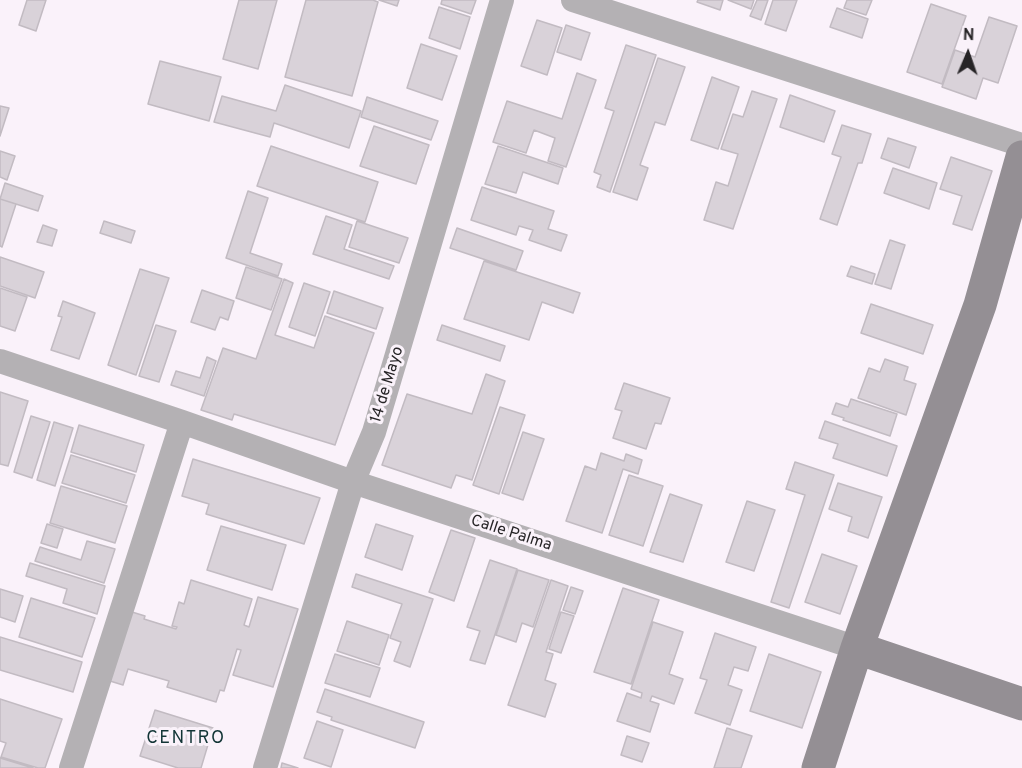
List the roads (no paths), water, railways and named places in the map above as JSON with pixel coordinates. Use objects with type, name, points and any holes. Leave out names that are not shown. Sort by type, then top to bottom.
[{"type":"street","name":"14 de Mayo","points":[[265,768],[353,482],[374,432],[502,0]]},
{"type":"street","points":[[573,0],[1022,145]]},
{"type":"street","points":[[818,768],[857,648],[980,305],[1022,158]]},
{"type":"street","name":"Calle Palma","points":[[0,361],[353,482],[1022,704]]},
{"type":"street","points":[[71,768],[182,422]]},
{"type":"district","name":"CENTRO","points":[[186,739]]}]
